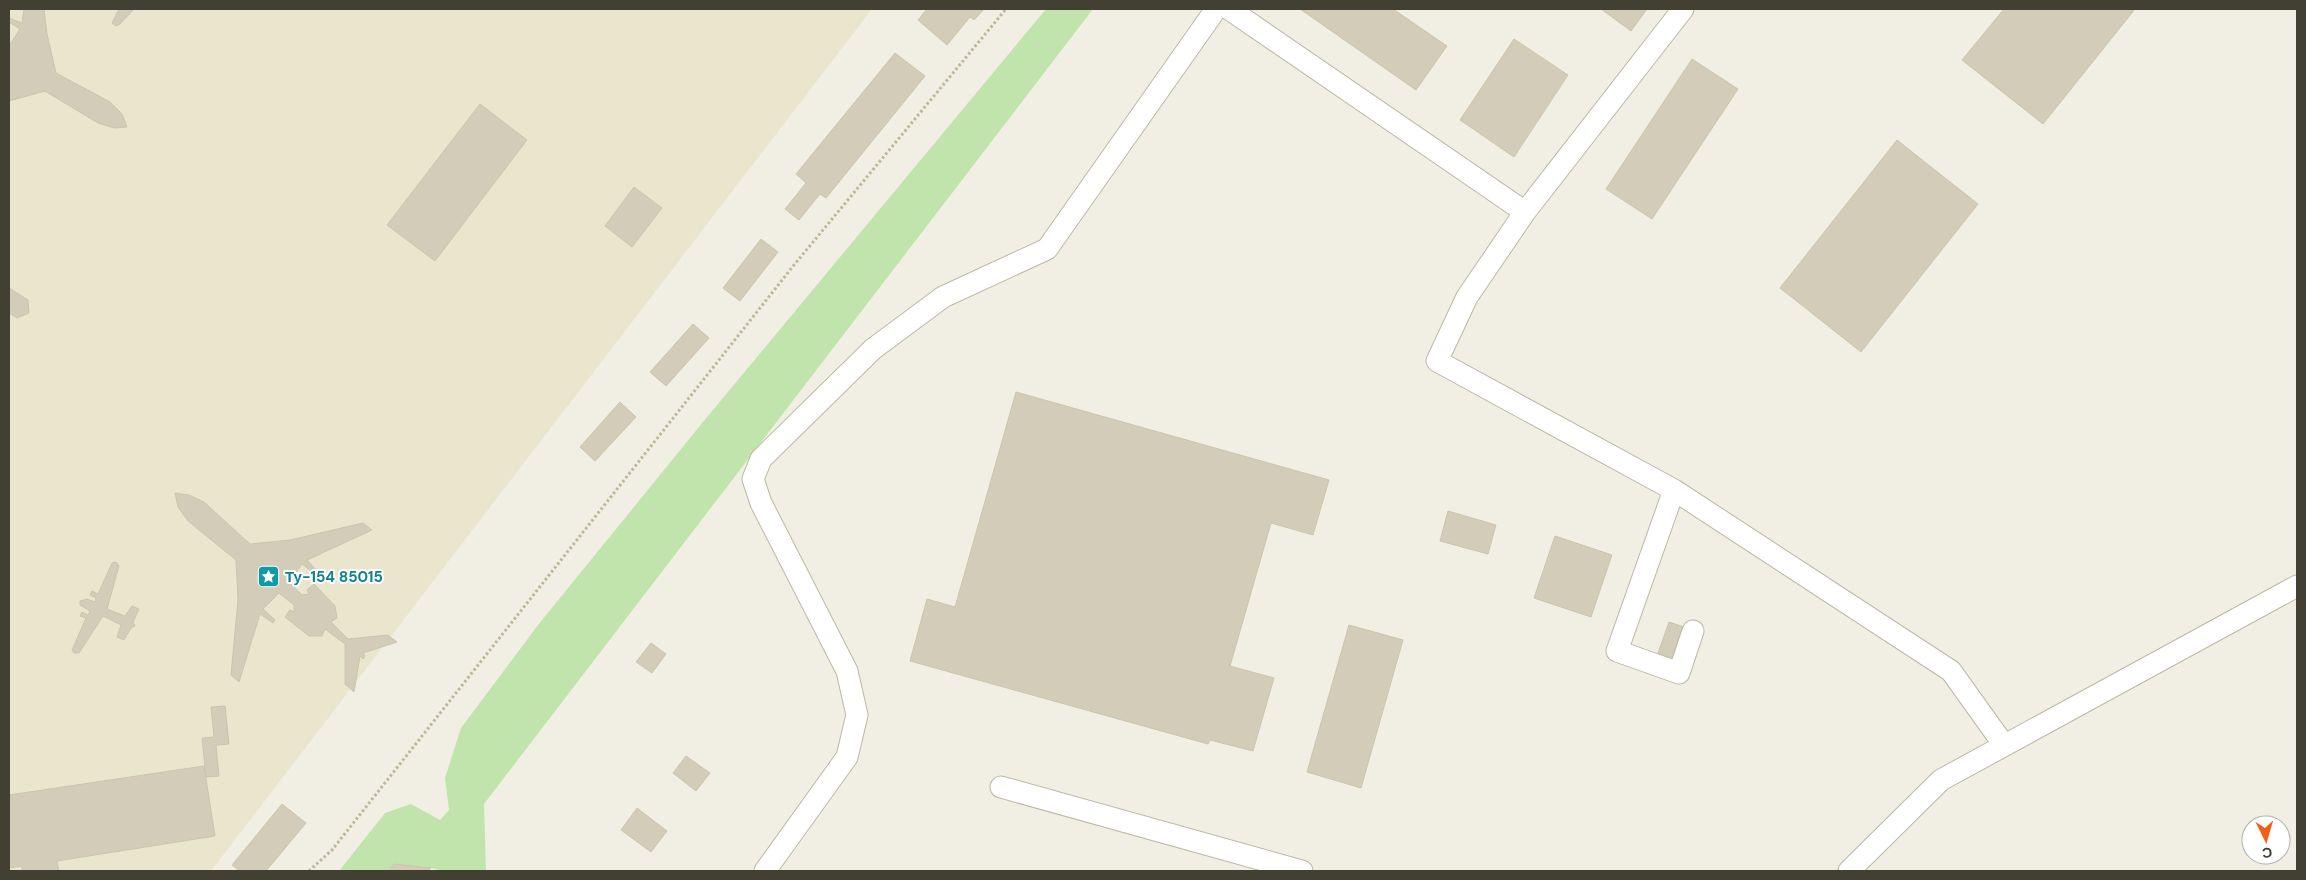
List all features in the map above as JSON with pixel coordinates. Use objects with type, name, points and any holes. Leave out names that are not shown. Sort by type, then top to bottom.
[{"type":"lane","points":[[765,871],[847,757],[857,715],[847,671],[761,503],[752,479],[761,459],[873,349],[942,296],[1048,249],[1216,9]]},
{"type":"lane","points":[[1229,9],[1524,212]]},
{"type":"lane","points":[[1683,9],[1524,212],[1466,297],[1437,361],[1674,490],[1951,671],[2004,745]]},
{"type":"lane","points":[[1674,490],[1617,651],[1679,673],[1693,631]]},
{"type":"lane","points":[[1849,871],[1941,780],[2297,586]]},
{"type":"lane","points":[[1001,787],[1302,871]]},
{"type":"path","points":[[309,871],[332,850],[788,272],[1006,9]]},
{"type":"shaded area","points":[[9,9],[872,9],[211,871],[9,871]]},
{"type":"green space","points":[[1046,9],[1093,9],[484,804],[486,871],[444,871],[394,864],[388,871],[339,871],[385,813],[411,804],[440,820],[449,810],[445,778],[461,728],[538,625],[703,422]]},
{"type":"building","points":[[24,9],[44,9],[47,34],[56,73],[110,102],[122,114],[127,127],[114,128],[98,123],[45,91],[9,101],[9,46],[20,29],[9,22],[9,18],[22,23]]},
{"type":"building","points":[[119,9],[134,9],[116,26],[112,23]]},
{"type":"building","points":[[927,9],[984,9],[974,20],[970,17],[947,45],[918,20]]},
{"type":"building","points":[[1300,9],[1393,9],[1447,46],[1416,90]]},
{"type":"building","points":[[1601,9],[1647,9],[1631,31]]},
{"type":"building","points":[[2004,9],[2135,9],[2043,124],[1962,60]]},
{"type":"building","points":[[1514,39],[1568,75],[1514,157],[1460,120]]},
{"type":"building","points":[[895,53],[925,76],[826,198],[820,194],[799,220],[785,209],[806,183],[796,174]]},
{"type":"building","points":[[1692,59],[1738,89],[1652,219],[1606,189]]},
{"type":"building","points":[[480,104],[527,140],[435,261],[387,225]]},
{"type":"building","points":[[1897,140],[1978,204],[1861,352],[1780,288]]},
{"type":"building","points":[[634,187],[662,208],[632,247],[605,226]]},
{"type":"building","points":[[761,239],[778,252],[740,301],[723,288]]},
{"type":"building","points":[[9,288],[28,300],[29,313],[17,318],[9,313]]},
{"type":"building","points":[[693,324],[709,338],[666,386],[650,372]]},
{"type":"building","points":[[1016,392],[1329,480],[1313,535],[1271,523],[1230,666],[1274,678],[1253,751],[1210,740],[1208,744],[910,661],[927,599],[955,607]]},
{"type":"building","points":[[620,402],[636,417],[595,461],[580,447]]},
{"type":"building","points":[[175,493],[189,495],[204,502],[250,544],[290,540],[363,523],[372,530],[307,560],[318,572],[315,574],[302,564],[289,582],[302,595],[309,594],[307,590],[314,584],[335,606],[337,618],[331,622],[348,639],[388,635],[397,642],[363,653],[365,656],[363,659],[360,656],[354,692],[345,684],[345,644],[325,629],[322,636],[309,636],[285,617],[290,610],[294,612],[294,605],[279,593],[263,609],[275,620],[273,623],[260,614],[239,682],[231,675],[238,600],[236,560],[188,521],[178,507]]},
{"type":"building","points":[[1448,511],[1496,525],[1488,554],[1440,541]]},
{"type":"building","points":[[1555,536],[1612,555],[1591,617],[1534,598]]},
{"type":"building","points":[[116,562],[119,566],[107,609],[125,616],[132,606],[139,609],[133,622],[135,626],[131,628],[124,640],[117,637],[121,625],[103,616],[79,653],[74,653],[72,650],[86,618],[80,616],[82,612],[88,615],[90,611],[80,605],[80,601],[87,599],[95,602],[96,598],[90,595],[92,591],[98,594],[112,563]]},
{"type":"building","points":[[1669,622],[1687,628],[1675,660],[1658,653]]},
{"type":"building","points":[[1349,625],[1403,640],[1361,788],[1307,772]]},
{"type":"building","points":[[651,643],[666,654],[652,673],[636,662]]},
{"type":"building","points":[[225,706],[229,744],[216,745],[219,776],[206,777],[202,738],[214,737],[211,707]]},
{"type":"building","points":[[686,756],[710,773],[696,791],[673,773]]},
{"type":"building","points":[[204,766],[215,836],[57,861],[59,871],[22,871],[22,866],[9,868],[9,795]]},
{"type":"building","points":[[282,804],[306,823],[266,871],[240,871],[232,865]]},
{"type":"building","points":[[637,808],[667,831],[651,852],[621,830]]},
{"type":"building","points":[[394,864],[431,868],[427,871],[388,871]]},
{"type":"place","name":"Ту-154 85015","points":[[269,577]]}]
